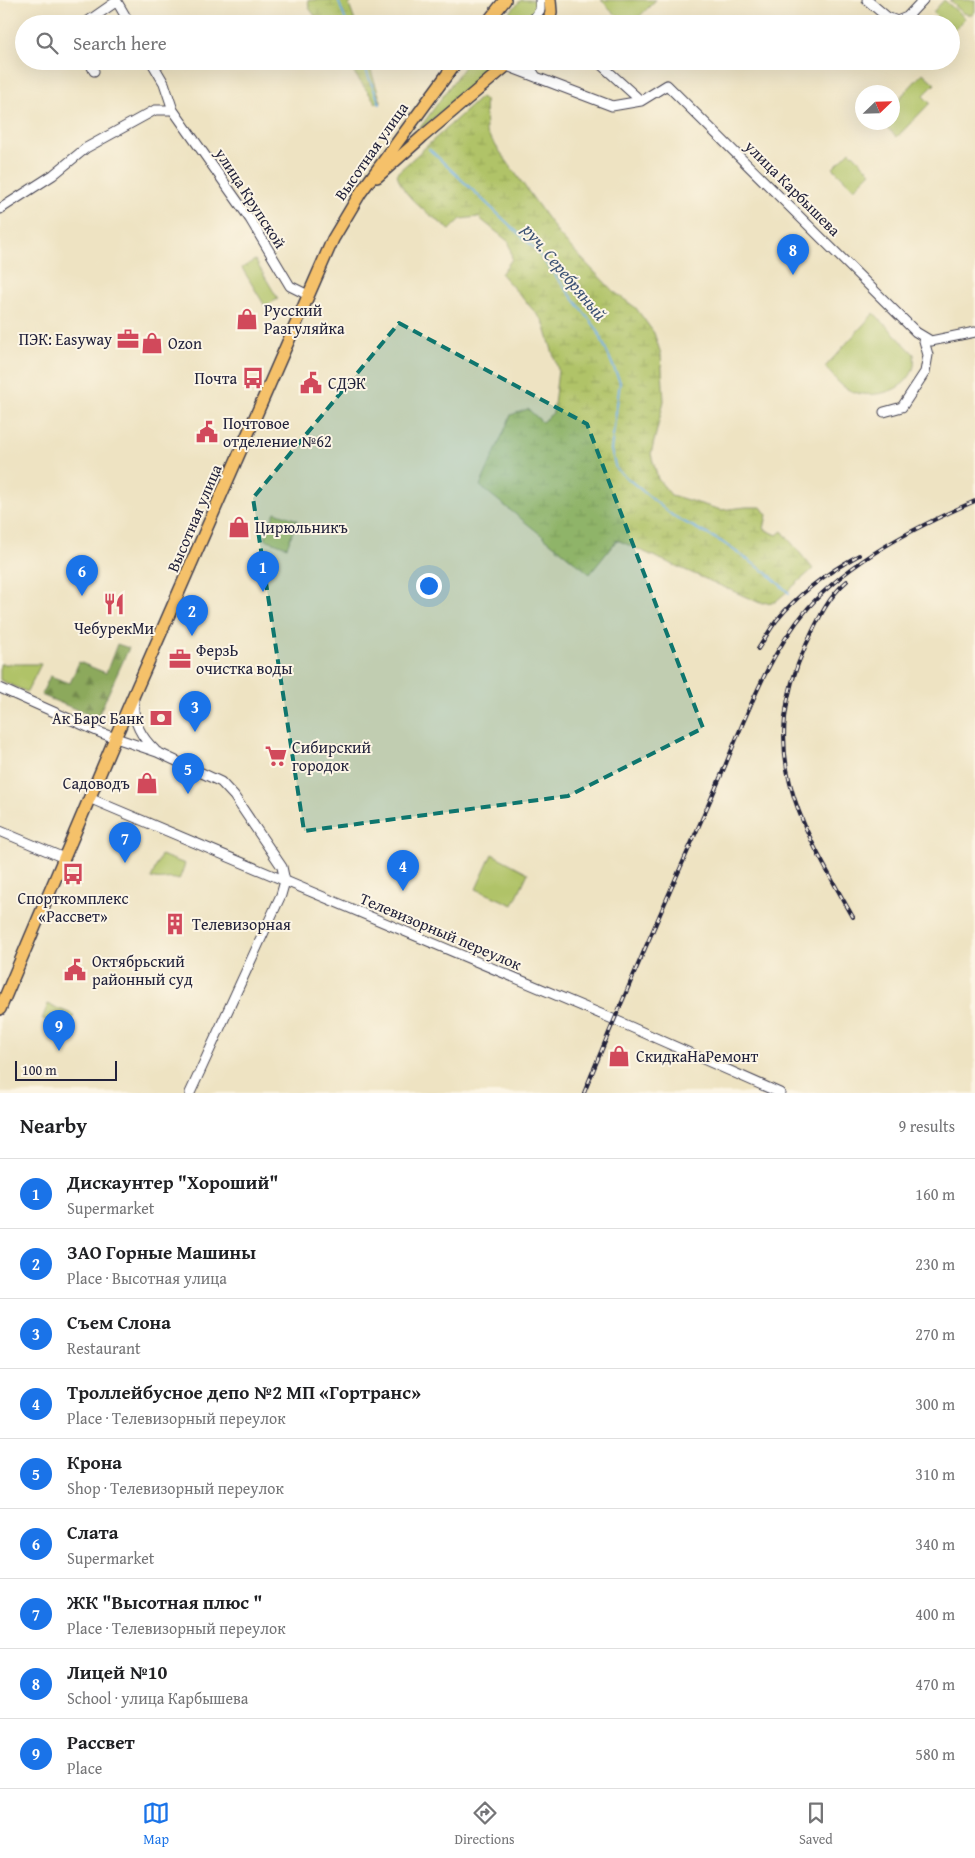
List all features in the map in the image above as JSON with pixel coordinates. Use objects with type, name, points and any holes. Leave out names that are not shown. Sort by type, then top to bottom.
[{"type":"main road","points":[[491,15],[497,0]]},
{"type":"main road","points":[[493,15],[505,0]]},
{"type":"main road","points":[[550,0],[551,15]]},
{"type":"main road","name":"Высотная улица","points":[[0,1009],[89,798],[333,239],[361,192],[450,70]]},
{"type":"main road","points":[[361,192],[422,136],[501,70]]},
{"type":"street","points":[[536,15],[540,10],[540,0]]},
{"type":"street","points":[[866,0],[885,15]]},
{"type":"street","points":[[909,15],[924,0]]},
{"type":"street","points":[[97,15],[117,1],[125,15]]},
{"type":"street","name":"улица Крупской","points":[[157,70],[173,110],[250,219],[290,286],[308,295]]},
{"type":"street","points":[[522,70],[536,78],[612,106],[641,101]]},
{"type":"street","points":[[531,70],[536,78]]},
{"type":"street","points":[[607,70],[641,101]]},
{"type":"street","name":"улица Карбышева","points":[[641,101],[667,85],[923,337]]},
{"type":"street","points":[[0,210],[53,175],[86,148],[155,110],[173,110]]},
{"type":"street","points":[[923,337],[931,341],[944,340],[975,332]]},
{"type":"street","points":[[884,412],[902,407],[925,372],[928,355],[923,337]]},
{"type":"street","points":[[0,688],[115,738],[157,752],[221,782],[234,796],[282,867],[285,881],[190,1093]]},
{"type":"street","points":[[136,692],[133,710],[135,719],[143,738],[157,752]]},
{"type":"street","name":"Телевизорный переулок","points":[[89,798],[314,895],[616,1020],[780,1093]]},
{"type":"street","points":[[0,831],[64,858]]},
{"type":"highlighted area","points":[[399,323],[587,424],[703,728],[568,796],[304,831],[253,498]]},
{"type":"green space","points":[[308,0],[353,0],[349,5],[353,15],[314,15],[309,8]]},
{"type":"green space","points":[[521,0],[536,0],[536,13],[534,15],[507,15]]},
{"type":"green space","points":[[601,0],[656,0],[641,15],[616,15]]},
{"type":"green space","points":[[944,0],[965,18],[960,23],[960,15],[936,15],[933,12]]},
{"type":"green space","points":[[949,0],[975,0],[975,12],[972,15],[963,13]]},
{"type":"green space","points":[[352,70],[371,70],[381,102],[380,104],[376,103]]},
{"type":"green space","points":[[462,70],[492,70],[417,132]]},
{"type":"green space","points":[[923,73],[935,84],[923,96],[930,103],[897,137],[890,130],[900,130],[900,98]]},
{"type":"green space","points":[[481,97],[485,100],[486,132],[560,236],[613,291],[636,308],[654,333],[661,354],[664,401],[651,454],[658,479],[671,495],[721,510],[761,507],[767,515],[764,529],[777,535],[782,531],[813,569],[775,602],[760,603],[617,540],[590,574],[480,486],[511,415],[528,409],[542,422],[553,413],[558,370],[543,321],[501,274],[512,259],[509,242],[478,217],[461,219],[450,230],[411,198],[404,190],[397,173]]},
{"type":"green space","points":[[850,151],[871,172],[854,189],[833,168]]},
{"type":"green space","points":[[255,260],[278,299],[265,306],[242,268]]},
{"type":"green space","points":[[874,313],[914,354],[914,365],[910,376],[894,389],[884,393],[873,394],[853,392],[836,380],[825,367]]},
{"type":"green space","points":[[275,512],[297,520],[287,547],[265,539]]},
{"type":"green space","points":[[117,644],[129,648],[97,718],[41,695],[50,676],[70,683],[79,662],[106,673]]},
{"type":"green space","points":[[0,664],[41,664],[27,692],[0,680]]},
{"type":"green space","points":[[492,854],[528,873],[513,905],[476,889]]},
{"type":"green space","points":[[161,855],[185,864],[179,880],[151,878]]},
{"type":"green space","points":[[48,1004],[74,1015],[68,1029],[42,1019]]},
{"type":"waterway","name":"руч. Серебряный","points":[[338,0],[344,15]]},
{"type":"waterway","name":"руч. Серебряный","points":[[366,70],[380,104]]},
{"type":"waterway","name":"руч. Серебряный","points":[[429,149],[533,247],[597,329],[620,382],[611,450],[616,469],[673,516],[722,542],[767,573],[789,593]]},
{"type":"railway","points":[[584,1093],[756,693],[779,648],[808,608],[844,575],[864,560],[908,533],[975,501]]},
{"type":"railway","points":[[758,649],[785,610],[826,576],[859,555]]},
{"type":"railway","points":[[847,581],[828,603],[819,619],[806,645],[791,684],[785,720],[785,754],[791,787],[802,819],[816,850],[853,917]]},
{"type":"place","name":"Лицей №10","points":[[793,275]]},
{"type":"place","name":"Русский Разгуляйка","points":[[247,319]]},
{"type":"place","name":"ПЭК: Easyway","points":[[128,339]]},
{"type":"place","name":"Ozon","points":[[152,343]]},
{"type":"place","name":"Почта","points":[[253,378]]},
{"type":"place","name":"СДЭК","points":[[311,383]]},
{"type":"place","name":"Почтовое отделение №62","points":[[207,432]]},
{"type":"place","name":"Цирюльникъ","points":[[239,527]]},
{"type":"place","name":"Дискаунтер \"Хороший\"","points":[[263,592]]},
{"type":"place","name":"Слата","points":[[82,596]]},
{"type":"place","name":"ЧебурекМи","points":[[114,604]]},
{"type":"place","name":"ЗАО Горные Машины","points":[[192,636]]},
{"type":"place","name":"ФерзЬ очистка воды","points":[[180,659]]},
{"type":"place","name":"Ак Барс Банк","points":[[161,718]]},
{"type":"place","name":"Съем Слона","points":[[195,732]]},
{"type":"place","name":"Сибирский городок","points":[[276,756]]},
{"type":"place","name":"Садоводъ","points":[[147,783]]},
{"type":"place","name":"Крона","points":[[188,794]]},
{"type":"place","name":"ЖК \"Высотная плюс \"","points":[[125,863]]},
{"type":"place","name":"Спорткомплекс «Рассвет»","points":[[73,874]]},
{"type":"place","name":"Троллейбусное депо №2 МП «Гортранс»","points":[[403,891]]},
{"type":"place","name":"Телевизорная","points":[[175,924]]},
{"type":"place","name":"Октябрьский районный суд","points":[[75,970]]},
{"type":"place","name":"Рассвет","points":[[59,1051]]},
{"type":"place","name":"СкидкаНаРемонт","points":[[619,1056]]}]
